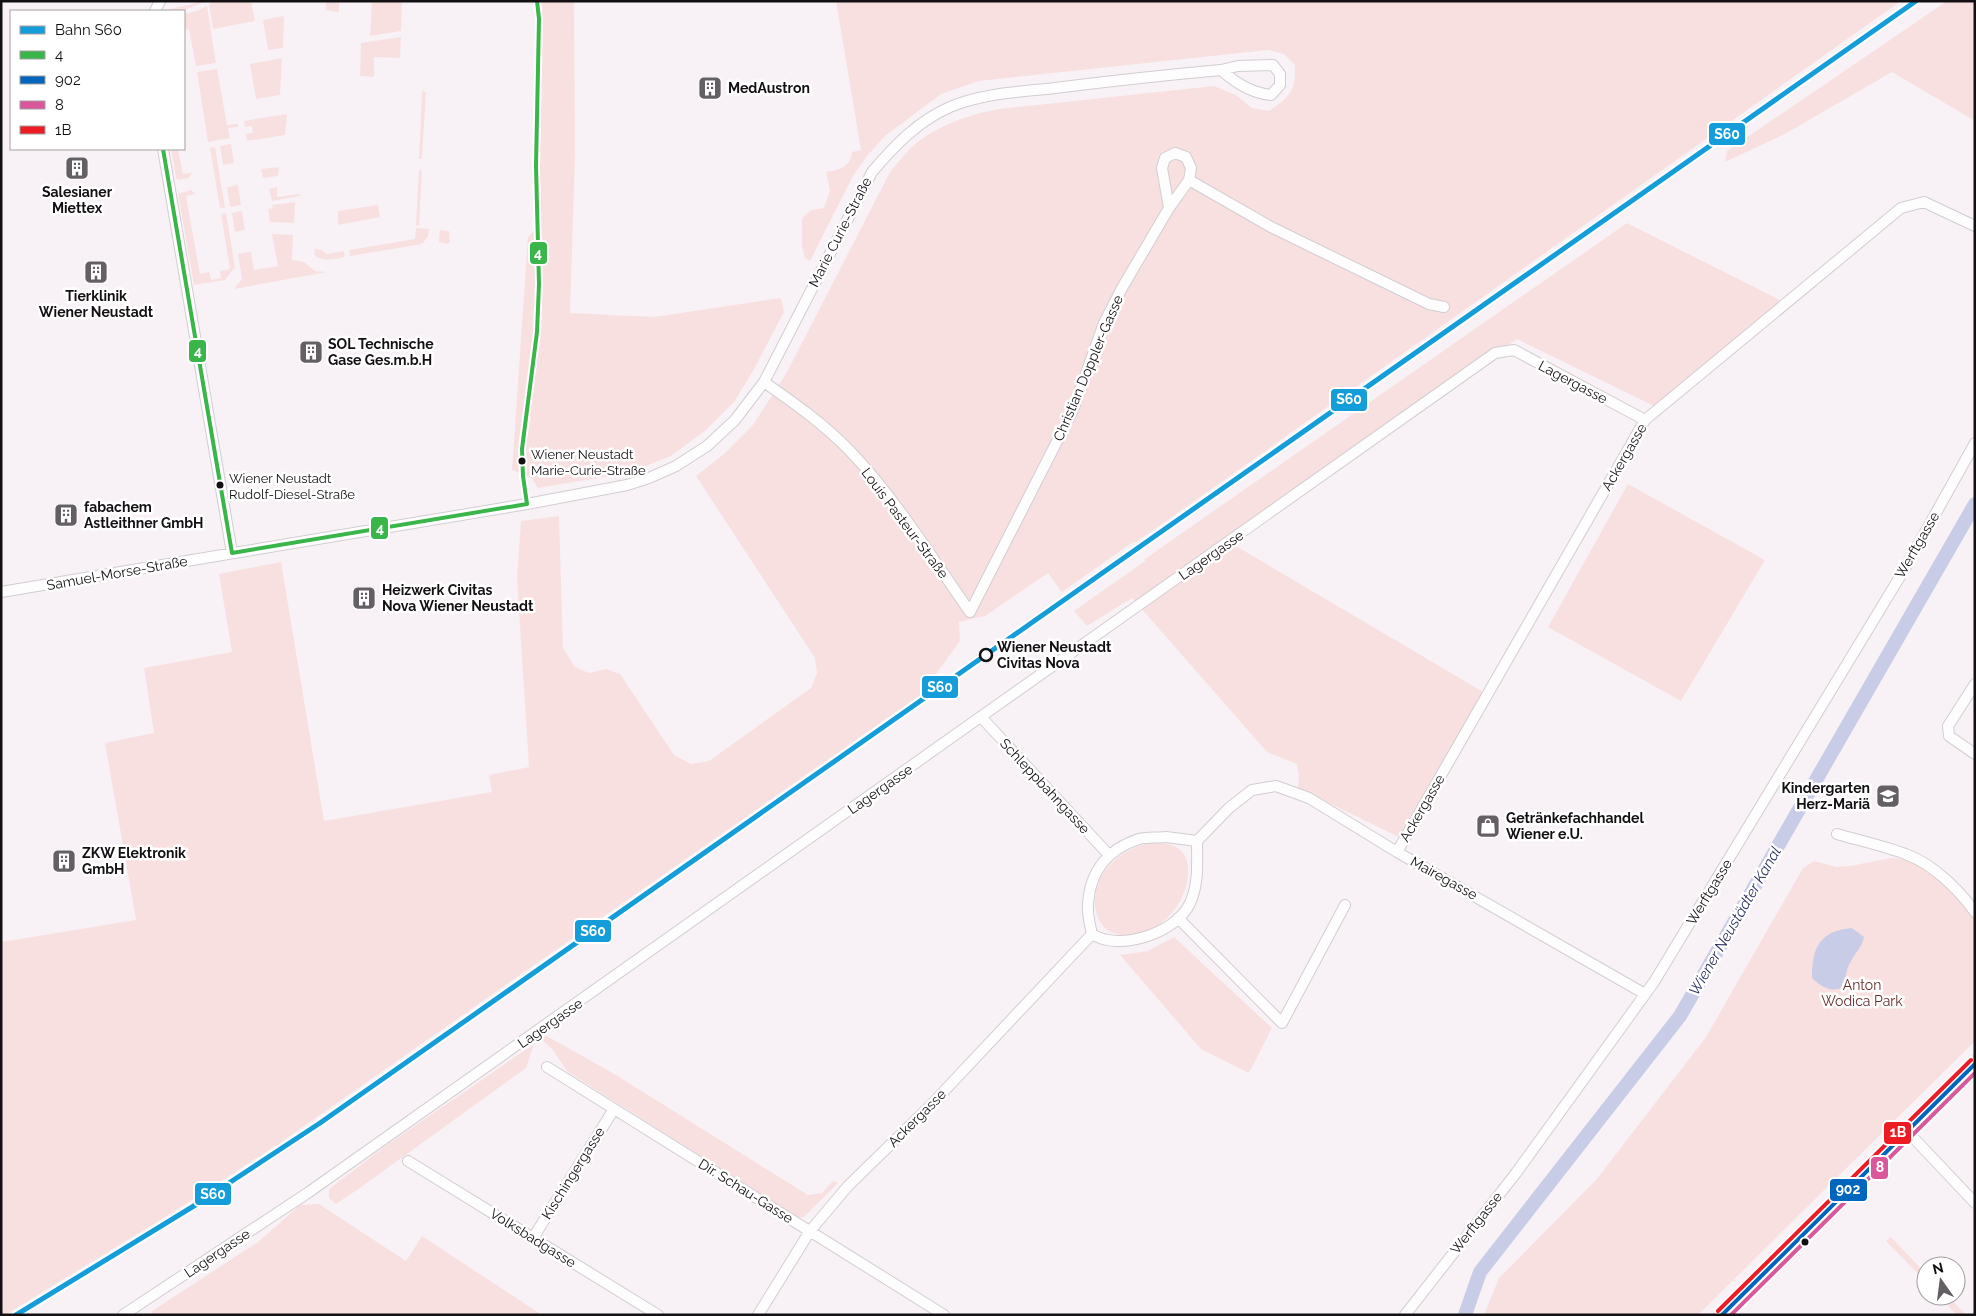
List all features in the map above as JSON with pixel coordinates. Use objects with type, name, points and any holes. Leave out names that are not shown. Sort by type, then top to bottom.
[{"type":"main road","points":[[1722,1315],[1975,1064]]},
{"type":"street","name":"Marie Curie-Straße","points":[[527,504],[627,485],[649,478],[676,466],[707,446],[735,420],[764,382],[872,172],[892,148],[920,124],[950,107],[984,96],[1221,70],[1238,66],[1273,64],[1280,74],[1280,85],[1271,95],[1258,94],[1233,80],[1221,70]]},
{"type":"street","points":[[163,150],[232,553]]},
{"type":"street","points":[[1169,208],[1162,168],[1165,158],[1175,153],[1186,157],[1191,168],[1189,180],[1271,227],[1428,304],[1444,307]]},
{"type":"street","name":"Christian Doppler-Gasse","points":[[970,612],[1073,410],[1104,323],[1122,288],[1169,208],[1189,180]]},
{"type":"street","name":"Ackergasse","points":[[1397,852],[1645,420],[1901,208],[1924,202],[1975,226]]},
{"type":"street","name":"Lagergasse","points":[[124,1315],[309,1192],[1495,353],[1514,350],[1645,420]]},
{"type":"street","name":"Louis Pasteur-Straße","points":[[764,382],[810,414],[850,451],[888,496],[970,612]]},
{"type":"street","name":"Werftgasse","points":[[1404,1315],[1516,1173],[1654,982],[1904,570],[1975,443]]},
{"type":"street","name":"Samuel-Morse-Straße","points":[[1,592],[527,504]]},
{"type":"street","points":[[1975,684],[1948,726],[1949,736],[1975,754]]},
{"type":"street","name":"Schleppbahngasse","points":[[981,717],[1109,856]]},
{"type":"street","name":"Mairegasse","points":[[1197,841],[1229,808],[1252,790],[1276,786],[1309,798],[1397,852],[1645,994]]},
{"type":"street","points":[[1838,834],[1909,856],[1943,876],[1975,912]]},
{"type":"street","points":[[1166,837],[1197,841],[1194,892],[1189,906],[1178,918],[1162,930],[1140,939],[1099,939],[1092,934],[1087,905],[1092,878],[1109,856],[1122,846],[1140,838],[1166,837]]},
{"type":"street","points":[[1178,918],[1282,1024],[1345,905]]},
{"type":"street","name":"Ackergasse","points":[[758,1315],[810,1231],[848,1186],[930,1106],[1092,934]]},
{"type":"street","name":"Dir. Schau-Gasse","points":[[547,1067],[944,1315]]},
{"type":"street","name":"Kischingergasse","points":[[533,1238],[614,1109]]},
{"type":"street","points":[[1907,1131],[1975,1203]]},
{"type":"street","name":"Volksbadgasse","points":[[408,1161],[658,1315]]},
{"type":"green space","points":[[206,1],[185,10],[169,10],[174,8]]},
{"type":"green space","points":[[212,1],[251,1],[255,21],[213,29],[209,4]]},
{"type":"green space","points":[[326,1],[339,1],[339,12],[326,10]]},
{"type":"green space","points":[[372,1],[402,1],[401,31],[370,36]]},
{"type":"green space","points":[[537,1],[574,1],[575,155],[570,313],[654,317],[781,298],[784,312],[753,371],[734,402],[706,430],[671,456],[628,473],[538,488],[531,478],[512,470],[528,237],[538,226],[539,19]]},
{"type":"green space","points":[[836,1],[1901,1],[1162,524],[1062,592],[1048,573],[985,616],[959,622],[960,641],[928,685],[930,688],[277,1145],[170,1214],[5,1315],[1,1315],[1,942],[136,920],[105,743],[154,733],[144,668],[232,652],[219,574],[281,562],[324,821],[492,792],[489,775],[529,767],[517,579],[521,521],[559,516],[563,648],[575,667],[589,673],[606,669],[620,674],[674,755],[691,764],[709,761],[811,688],[817,673],[815,658],[696,476],[724,454],[753,425],[787,372],[890,172],[914,145],[933,132],[977,114],[999,109],[1214,86],[1236,95],[1252,108],[1269,111],[1287,97],[1293,87],[1295,65],[1284,54],[1268,50],[979,81],[941,94],[885,136],[867,156],[853,176],[810,261],[805,258],[802,247],[802,218],[811,210],[824,208],[830,190],[826,172],[844,167],[847,165],[852,152],[861,150]]},
{"type":"green space","points":[[1947,1],[1975,1],[1975,121],[1892,72],[1783,135],[1725,162],[1727,151]]},
{"type":"green space","points":[[207,6],[216,63],[196,66],[189,29],[185,30],[185,14]]},
{"type":"green space","points":[[284,16],[283,48],[268,50],[263,20]]},
{"type":"green space","points":[[401,37],[400,58],[374,57],[374,77],[360,76],[361,43]]},
{"type":"green space","points":[[282,58],[280,95],[256,99],[250,64]]},
{"type":"green space","points":[[217,69],[227,125],[238,124],[238,127],[228,128],[230,138],[208,142],[197,72]]},
{"type":"green space","points":[[422,91],[426,92],[422,159],[419,159]]},
{"type":"green space","points":[[287,114],[285,135],[247,141],[246,134],[253,133],[252,126],[245,127],[244,121]]},
{"type":"green space","points":[[231,144],[234,163],[223,165],[220,146]]},
{"type":"green space","points":[[215,147],[225,208],[220,208],[210,148]]},
{"type":"green space","points":[[171,150],[178,150],[183,174],[192,173],[189,178],[178,180],[176,178]]},
{"type":"green space","points":[[279,167],[278,176],[263,178],[261,169]]},
{"type":"green space","points":[[419,170],[422,171],[419,226],[416,225]]},
{"type":"green space","points":[[238,185],[241,205],[230,207],[227,187]]},
{"type":"green space","points":[[277,187],[277,197],[300,194],[300,196],[272,201],[269,189]]},
{"type":"green space","points":[[191,190],[195,194],[186,196],[200,274],[209,272],[211,280],[221,278],[220,271],[230,269],[221,214],[226,213],[235,267],[225,280],[194,285],[178,194]]},
{"type":"green space","points":[[295,202],[294,223],[270,222],[268,209],[273,208],[272,205]]},
{"type":"green space","points":[[378,205],[380,217],[338,225],[338,211]]},
{"type":"green space","points":[[242,211],[245,230],[235,232],[232,213]]},
{"type":"green space","points":[[1627,223],[1784,302],[1660,409],[1517,339],[1229,542],[1485,693],[1405,840],[1298,788],[1297,764],[1267,752],[1132,598],[1087,626],[1074,611],[1172,540]]},
{"type":"green space","points":[[416,228],[429,229],[428,237],[422,244],[350,256],[349,250],[415,239]]},
{"type":"green space","points":[[440,230],[449,231],[450,242],[447,244],[439,242]]},
{"type":"green space","points":[[272,234],[293,235],[292,260],[304,262],[315,271],[327,272],[234,289],[242,279],[238,254],[251,252],[254,270],[278,266]]},
{"type":"green space","points":[[314,249],[322,250],[327,254],[344,251],[345,257],[330,260],[322,259],[315,256]]},
{"type":"green space","points":[[1628,484],[1765,560],[1681,701],[1548,627]]},
{"type":"green space","points":[[1152,843],[1172,845],[1181,850],[1185,856],[1188,871],[1183,895],[1177,907],[1159,925],[1148,931],[1122,935],[1112,932],[1104,927],[1096,911],[1096,891],[1099,881],[1113,861],[1131,849]]},
{"type":"green space","name":"Anton Wodica Park","points":[[1891,858],[1909,860],[1940,879],[1963,903],[1975,899],[1975,1041],[1698,1315],[1484,1315],[1499,1278],[1596,1180],[1706,1037],[1803,868],[1814,861],[1836,867]]},
{"type":"green space","points":[[1174,937],[1272,1028],[1249,1073],[1201,1049],[1120,955],[1148,951]]},
{"type":"green space","points":[[545,1035],[616,1075],[808,1195],[822,1193],[833,1181],[838,1183],[804,1217],[799,1218],[568,1072],[552,1049],[540,1038]]},
{"type":"green space","points":[[534,1044],[526,1068],[336,1204],[329,1198],[329,1189],[387,1145]]},
{"type":"green space","points":[[319,1204],[406,1261],[422,1236],[542,1315],[153,1315],[152,1311],[258,1242],[300,1205]]},
{"type":"green space","points":[[1891,1237],[1916,1263],[1916,1272],[1886,1241]]},
{"type":"green space","points":[[1948,1306],[1957,1306],[1966,1315],[1957,1315]]},
{"type":"water","points":[[1852,928],[1864,937],[1862,944],[1849,964],[1842,988],[1826,988],[1812,978],[1812,967],[1816,950],[1825,937],[1841,930]]},
{"type":"waterway","name":"Wiener Neustädter Kanal","points":[[1465,1315],[1480,1272],[1680,1016],[1975,504]]},
{"type":"rail line","name":"S60","points":[[16,1315],[197,1204],[320,1123],[1916,1]]},
{"type":"transit line","name":"4","points":[[527,504],[522,449],[537,332],[539,284],[536,166],[539,19],[537,1]]},
{"type":"transit line","name":"4","points":[[163,150],[232,553]]},
{"type":"transit line","name":"4","points":[[232,553],[527,504]]},
{"type":"transit line","name":"1B","points":[[1718,1311],[1971,1060]]},
{"type":"transit line","name":"902","points":[[1722,1315],[1975,1064]]},
{"type":"transit line","name":"8","points":[[1731,1315],[1975,1073]]},
{"type":"place","name":"MedAustron","points":[[710,88]]},
{"type":"place","name":"Salesianer Miettex","points":[[77,168]]},
{"type":"place","name":"Tierklinik Wiener Neustadt","points":[[96,272]]},
{"type":"place","name":"SOL Technische Gase Ges.m.b.H","points":[[311,352]]},
{"type":"place","name":"Wiener Neustadt Marie-Curie-Straße","points":[[522,461]]},
{"type":"place","name":"Wiener Neustadt Rudolf-Diesel-Straße","points":[[220,485]]},
{"type":"place","name":"fabachem Astleithner GmbH","points":[[66,515]]},
{"type":"place","name":"Heizwerk Civitas Nova Wiener Neustadt","points":[[364,598]]},
{"type":"place","name":"Wiener Neustadt Civitas Nova","points":[[986,655]]},
{"type":"place","name":"Kindergarten Herz-Mariä","points":[[1888,796]]},
{"type":"place","name":"Getränkefachhandel Wiener e.U.","points":[[1488,826]]},
{"type":"place","name":"ZKW Elektronik GmbH","points":[[64,861]]}]
